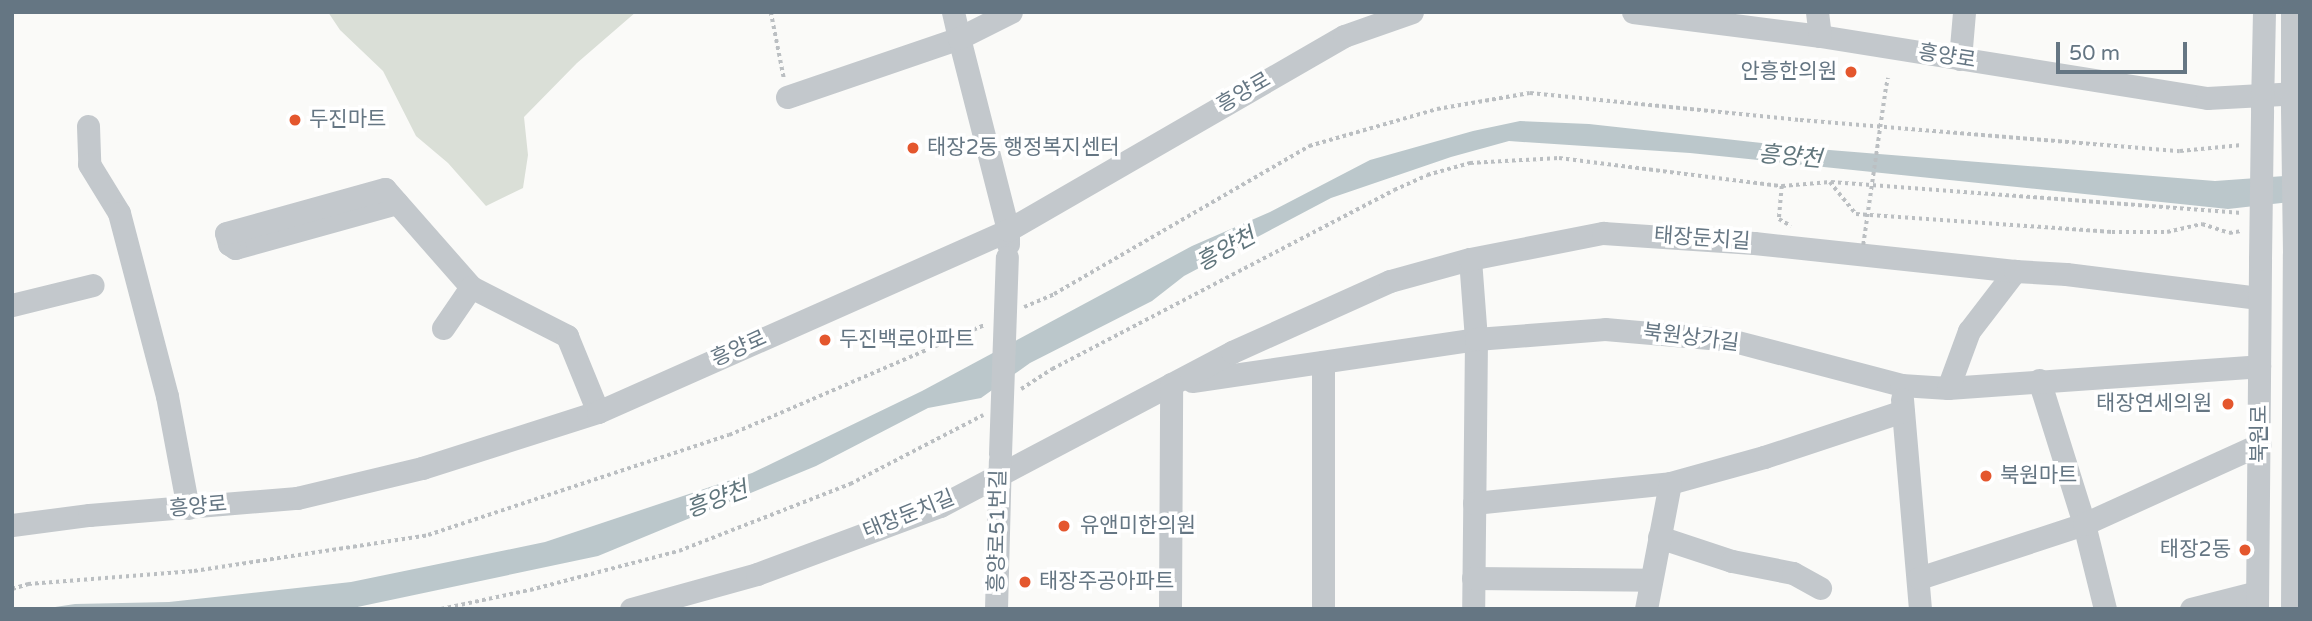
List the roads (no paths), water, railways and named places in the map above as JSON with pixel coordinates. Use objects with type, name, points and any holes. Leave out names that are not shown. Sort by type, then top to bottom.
[{"type":"street","points":[[953,12],[1009,230]]},
{"type":"street","points":[[788,97],[959,38],[1011,12]]},
{"type":"street","name":"흥양로","points":[[12,525],[297,498],[422,468],[598,412],[1009,230],[1344,36],[1412,12]]},
{"type":"street","name":"흥양로","points":[[1633,12],[1820,36],[2207,98],[2262,102],[2294,99]]},
{"type":"street","points":[[1817,12],[1820,36]]},
{"type":"street","points":[[1960,59],[1964,12]]},
{"type":"street","points":[[2262,102],[2264,12]]},
{"type":"street","points":[[2292,12],[2294,99]]},
{"type":"street","name":"북원로","points":[[2292,609],[2297,294],[2294,254],[2294,99]]},
{"type":"street","name":"북원로","points":[[2257,601],[2262,102]]},
{"type":"street","points":[[88,126],[89,164],[119,213],[167,396],[188,508]]},
{"type":"street","points":[[391,196],[235,248],[229,244],[226,233],[391,196]]},
{"type":"street","points":[[391,196],[471,287],[567,336],[598,412]]},
{"type":"street","name":"흥양로51번길","points":[[996,609],[1009,230]]},
{"type":"street","name":"태장둔치길","points":[[631,609],[757,573],[940,506],[1000,463],[1171,384],[1232,352],[1390,281],[1470,259],[1603,233],[1754,243],[2066,274],[2259,298]]},
{"type":"street","points":[[1470,259],[1476,339],[1472,609]]},
{"type":"street","points":[[1948,388],[1969,331],[2015,271]]},
{"type":"street","points":[[12,304],[93,285]]},
{"type":"street","points":[[443,328],[471,287]]},
{"type":"street","name":"북원상가길","points":[[1171,384],[1476,339],[1605,329],[1730,340],[1900,385],[1948,388],[2259,366]]},
{"type":"street","points":[[1322,609],[1323,362]]},
{"type":"street","points":[[2039,380],[2084,524],[2105,609]]},
{"type":"street","points":[[1170,609],[1171,384]]},
{"type":"street","points":[[1900,385],[1920,609]]},
{"type":"street","points":[[1474,503],[1670,483],[1765,457],[1903,411]]},
{"type":"street","points":[[1919,578],[2084,524],[2260,444]]},
{"type":"street","points":[[1646,609],[1670,483]]},
{"type":"street","points":[[1659,537],[1732,561],[1793,573],[1820,588]]},
{"type":"street","points":[[1473,578],[1651,580]]},
{"type":"street","points":[[2191,609],[2257,601]]},
{"type":"water","name":"흥양천","points":[[1520,121],[1589,124],[1817,149],[2215,181],[2300,175],[2300,201],[2228,209],[1690,153],[1509,141],[1451,157],[1331,198],[1184,276],[1152,301],[1030,363],[981,398],[928,408],[816,466],[598,556],[348,609],[42,609],[75,604],[169,602],[351,582],[545,542],[752,473],[922,391],[1192,246],[1270,212],[1370,160],[1473,131]]},
{"type":"place","name":"안흥한의원","points":[[1851,72]]},
{"type":"place","name":"두진마트","points":[[295,120]]},
{"type":"place","name":"태장2동 행정복지센터","points":[[913,148]]},
{"type":"place","name":"두진백로아파트","points":[[825,340]]},
{"type":"place","name":"태장연세의원","points":[[2228,404]]},
{"type":"place","name":"북원마트","points":[[1986,476]]},
{"type":"place","name":"유앤미한의원","points":[[1064,526]]},
{"type":"place","name":"태장2동","points":[[2245,550]]},
{"type":"place","name":"태장주공아파트","points":[[1025,582]]}]
